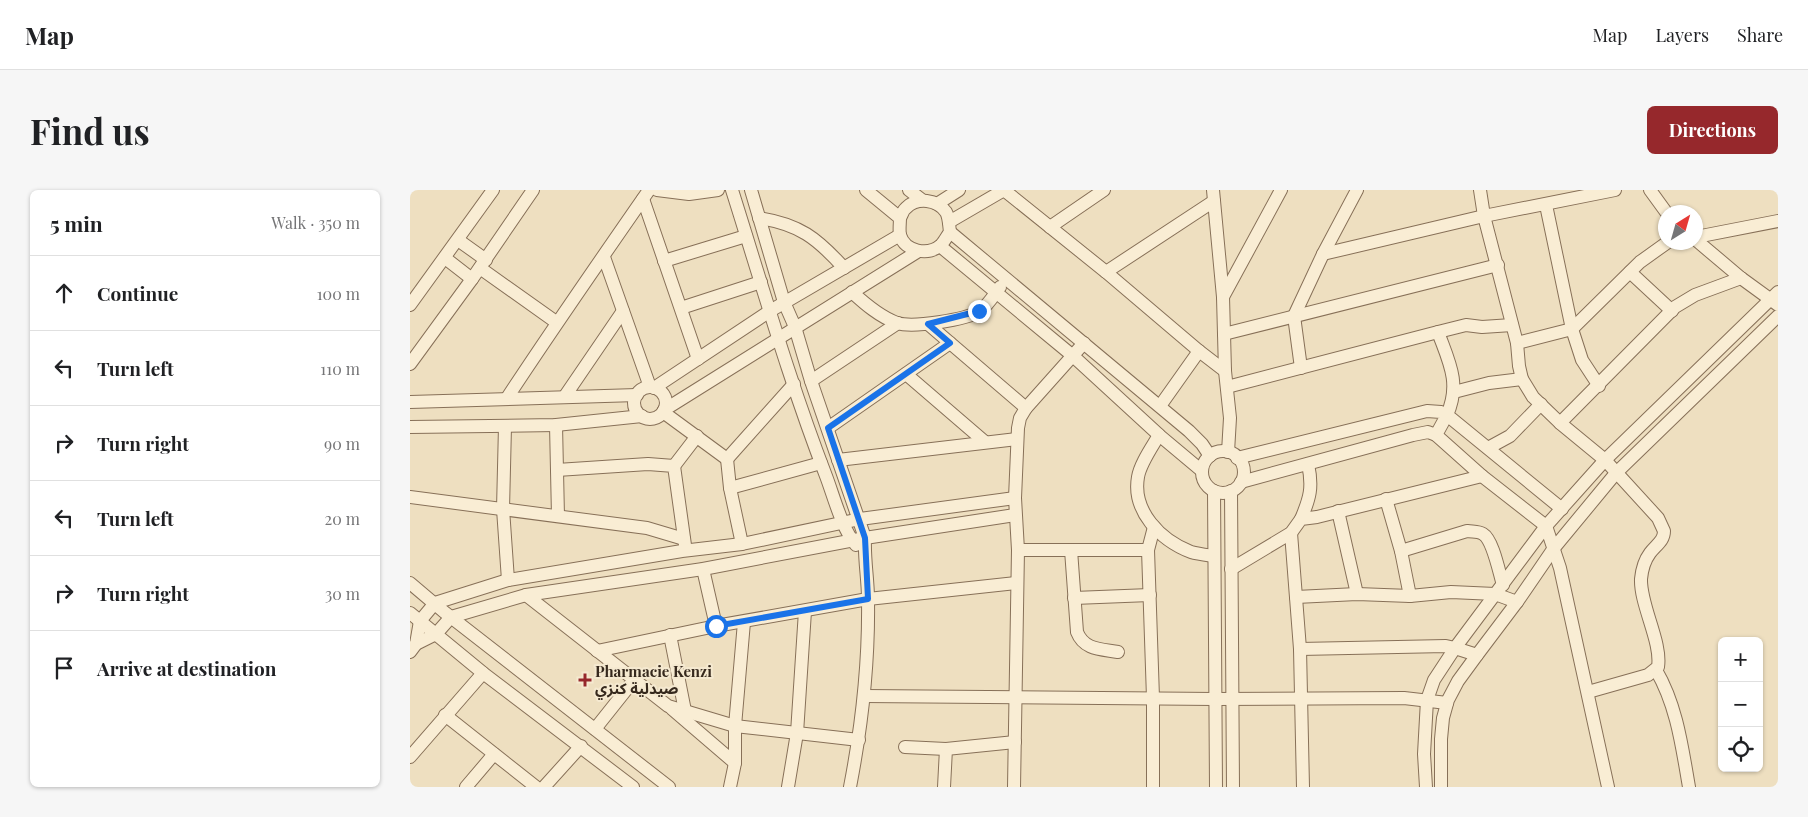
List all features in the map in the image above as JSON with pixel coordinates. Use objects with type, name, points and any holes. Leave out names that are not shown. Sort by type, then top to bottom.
[{"type":"street","points":[[412,298],[445,258],[493,190]]},
{"type":"street","points":[[410,364],[483,264],[533,190]]},
{"type":"street","points":[[657,190],[689,194],[718,190]]},
{"type":"street","points":[[732,190],[821,463],[844,522],[859,539],[865,555],[868,599],[864,696],[859,740],[850,787]]},
{"type":"street","points":[[751,190],[784,302],[796,327],[838,460],[860,519],[859,539]]},
{"type":"street","points":[[866,190],[900,218]]},
{"type":"street","points":[[909,190],[922,200],[937,204],[946,212],[950,227],[1006,279],[1189,431],[1202,444],[1210,456]]},
{"type":"street","points":[[937,204],[959,190]]},
{"type":"street","points":[[900,235],[784,302],[652,388],[640,391],[634,404],[638,413],[651,419],[656,418],[664,411],[796,327],[918,252],[940,246],[950,227],[1004,190],[1106,272],[1198,351],[1225,371]]},
{"type":"street","points":[[1050,227],[1104,190]]},
{"type":"street","points":[[1223,298],[1281,190]]},
{"type":"street","points":[[1301,368],[1294,316],[1323,254],[1357,190]]},
{"type":"street","points":[[1480,190],[1484,216],[1517,343],[1522,379],[1533,397],[1560,423],[1605,460],[1658,518],[1664,531],[1661,542],[1649,554],[1645,562],[1641,581],[1658,667],[1644,677],[1588,692]]},
{"type":"street","points":[[1323,254],[1484,216],[1615,190]]},
{"type":"street","points":[[1650,190],[1661,205]]},
{"type":"street","points":[[507,398],[556,322],[604,257],[646,194]]},
{"type":"street","points":[[646,194],[664,260],[698,359]]},
{"type":"street","points":[[1106,272],[1214,195]]},
{"type":"street","points":[[1214,195],[1223,298],[1225,371],[1233,455],[1243,469],[1241,482]]},
{"type":"street","points":[[918,252],[907,245],[900,235],[900,218],[905,208],[922,200]]},
{"type":"street","points":[[1546,205],[1572,329],[1582,360],[1599,386]]},
{"type":"street","points":[[759,218],[780,222],[796,228],[828,250],[844,268]]},
{"type":"street","points":[[1703,237],[1778,221]]},
{"type":"street","points":[[664,260],[746,236]]},
{"type":"street","points":[[458,240],[483,264],[556,322]]},
{"type":"street","points":[[1426,787],[1424,754],[1427,700],[1434,680],[1455,648],[1546,526],[1605,460],[1776,298],[1741,278],[1703,244]]},
{"type":"street","points":[[940,246],[1072,356],[1159,435],[1202,471]]},
{"type":"street","points":[[1517,343],[1572,329],[1640,262],[1658,249]]},
{"type":"street","points":[[604,257],[652,388]]},
{"type":"street","points":[[445,258],[472,279]]},
{"type":"street","points":[[1224,334],[1498,266]]},
{"type":"street","points":[[1630,272],[1672,311]]},
{"type":"street","points":[[1560,423],[1599,386],[1675,307],[1695,295],[1741,278]]},
{"type":"street","points":[[852,292],[869,307],[898,323],[928,324],[979,311],[1006,279]]},
{"type":"street","points":[[681,308],[761,282]]},
{"type":"street","points":[[565,396],[623,311]]},
{"type":"street","points":[[1441,787],[1443,718],[1447,703],[1458,681],[1476,655],[1517,602],[1554,548],[1616,473],[1778,316]]},
{"type":"street","points":[[812,381],[898,323]]},
{"type":"street","points":[[928,324],[1026,408]]},
{"type":"street","points":[[1227,387],[1466,326],[1512,326]]},
{"type":"street","points":[[1436,435],[1453,401],[1454,392],[1452,370],[1438,332]]},
{"type":"street","points":[[828,428],[950,343]]},
{"type":"street","points":[[1014,787],[1018,550],[1015,498],[1017,439],[1020,418],[1026,408],[1084,343]]},
{"type":"street","points":[[1160,406],[1198,351]]},
{"type":"street","points":[[906,374],[984,442]]},
{"type":"street","points":[[1454,392],[1489,383],[1522,379]]},
{"type":"street","points":[[727,459],[794,384]]},
{"type":"street","points":[[652,388],[659,390],[665,398],[664,411]]},
{"type":"street","points":[[410,402],[637,395]]},
{"type":"street","points":[[1488,448],[1510,436],[1541,404]]},
{"type":"street","points":[[664,411],[727,459],[730,488],[742,544]]},
{"type":"street","points":[[1562,509],[1441,412],[1427,411],[1233,455],[1218,452],[1210,456],[1204,463],[1202,471],[1206,484],[1214,491],[1224,493],[1231,491],[1241,482],[1422,433],[1428,432],[1436,435],[1482,476],[1546,526],[1560,568],[1608,787]]},
{"type":"street","points":[[410,427],[556,425],[642,416]]},
{"type":"street","points":[[556,425],[558,516]]},
{"type":"street","points":[[505,426],[503,509],[508,580]]},
{"type":"street","points":[[1159,435],[1138,475],[1138,497],[1142,510],[1154,527],[1173,542],[1192,552],[1214,556]]},
{"type":"street","points":[[685,544],[674,466],[697,436]]},
{"type":"street","points":[[838,460],[1017,439]]},
{"type":"street","points":[[730,488],[821,463]]},
{"type":"street","points":[[557,470],[648,464],[674,466]]},
{"type":"street","points":[[1231,569],[1291,534],[1301,519],[1308,503],[1311,480],[1308,464]]},
{"type":"street","points":[[1301,519],[1482,476]]},
{"type":"street","points":[[1214,491],[1216,787]]},
{"type":"street","points":[[1231,491],[1233,787]]},
{"type":"street","points":[[410,498],[647,528],[685,544]]},
{"type":"street","points":[[413,648],[420,622],[435,603],[508,580],[685,544],[742,544],[860,519],[1015,498]]},
{"type":"street","points":[[1386,500],[1401,551],[1410,596]]},
{"type":"street","points":[[1338,511],[1357,594]]},
{"type":"street","points":[[413,648],[436,634],[452,617],[526,595],[703,569],[859,539],[1015,515]]},
{"type":"street","points":[[1153,787],[1148,550],[1154,527]]},
{"type":"street","points":[[1401,551],[1467,532],[1478,532],[1485,535],[1491,543],[1499,590]]},
{"type":"street","points":[[1291,534],[1300,648],[1303,787]]},
{"type":"street","points":[[1018,550],[1148,550]]},
{"type":"street","points":[[1071,550],[1077,632],[1083,643],[1093,648],[1118,652]]},
{"type":"street","points":[[703,569],[716,626]]},
{"type":"street","points":[[410,583],[669,787]]},
{"type":"street","points":[[597,651],[716,626],[868,599],[1016,583]]},
{"type":"street","points":[[1296,597],[1357,594],[1410,596],[1499,590],[1517,602]]},
{"type":"street","points":[[526,595],[668,706],[735,763]]},
{"type":"street","points":[[1074,598],[1150,596]]},
{"type":"street","points":[[788,787],[797,732],[805,610]]},
{"type":"street","points":[[410,613],[483,673],[633,787]]},
{"type":"street","points":[[730,787],[735,763],[735,726],[744,622]]},
{"type":"street","points":[[670,635],[685,711]]},
{"type":"street","points":[[1300,648],[1433,646],[1455,648],[1476,655]]},
{"type":"street","points":[[1656,670],[1673,710],[1689,787]]},
{"type":"street","points":[[410,757],[483,673]]},
{"type":"street","points":[[595,729],[634,680]]},
{"type":"street","points":[[864,696],[1215,699],[1404,698],[1447,703]]},
{"type":"street","points":[[668,706],[735,726],[859,740]]},
{"type":"street","points":[[445,716],[536,787]]},
{"type":"street","points":[[905,747],[946,749],[1015,742]]},
{"type":"street","points":[[544,787],[581,746]]},
{"type":"street","points":[[944,787],[946,749]]},
{"type":"street","points":[[466,787],[494,754]]},
{"type":"place","name":"Pharmacie Kenzi صيدلية كنزي","points":[[585,680]]},
{"type":"route","points":[[716,626],[868,599],[865,538],[828,428],[950,343],[928,324],[959,318],[979,311]]}]
